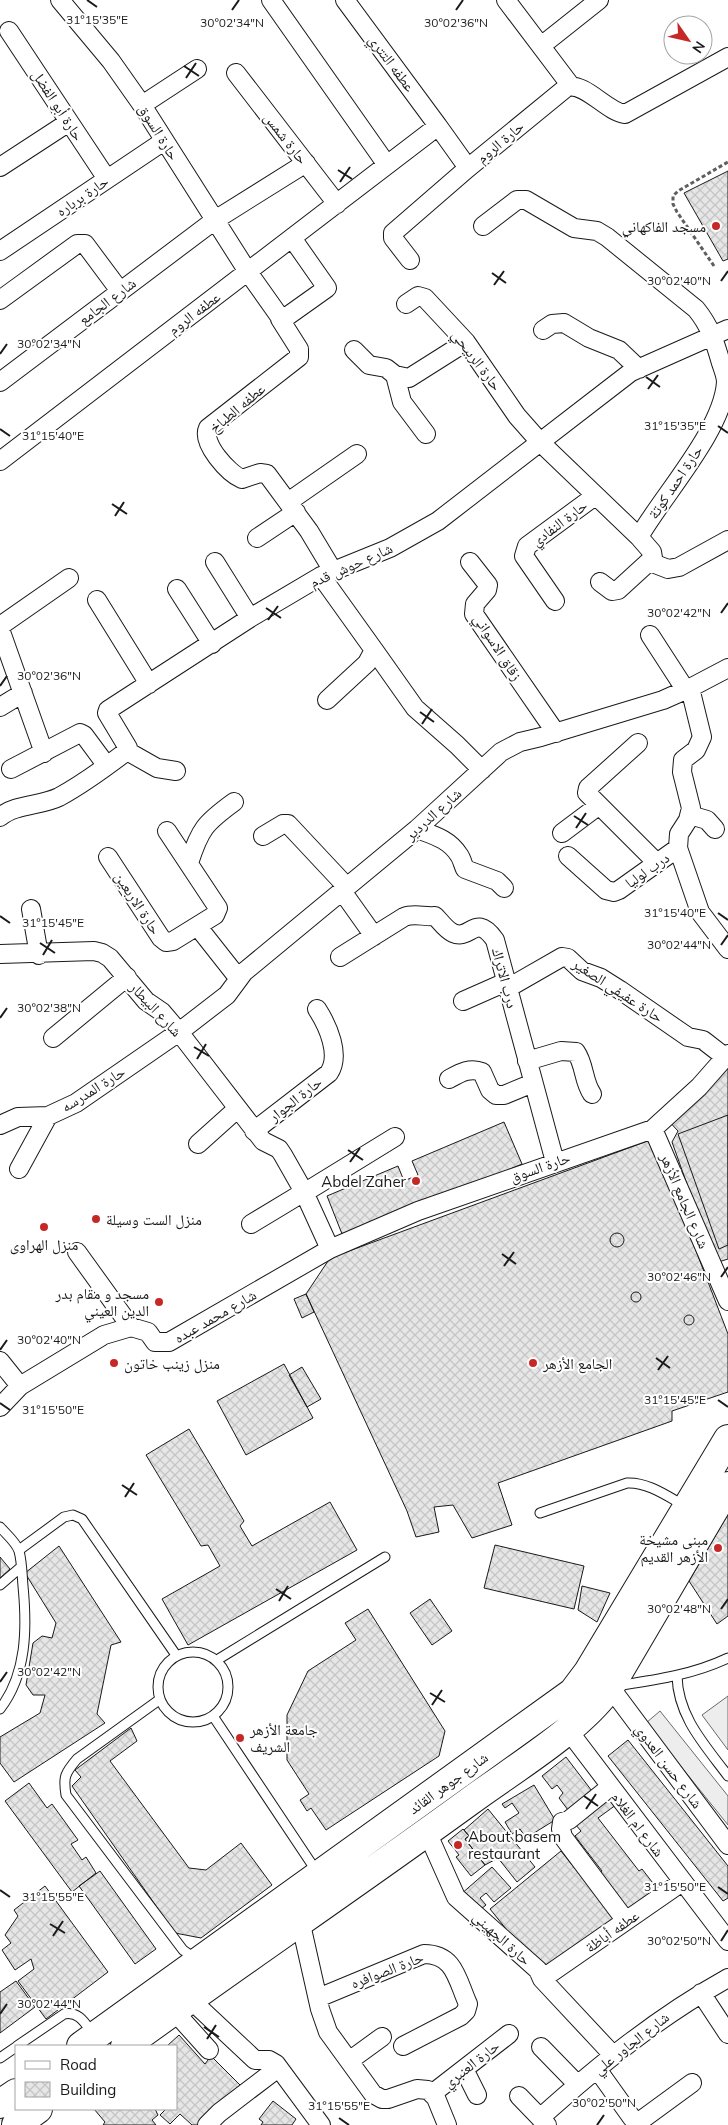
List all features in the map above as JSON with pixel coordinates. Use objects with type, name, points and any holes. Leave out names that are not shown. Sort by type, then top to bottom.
[{"type":"main road","name":"شارع جوهر القائد","points":[[88,2041],[574,1692],[588,1672],[728,1439]]},
{"type":"main road","name":"شارع جوهر القائد","points":[[125,2045],[300,1920],[428,1832],[568,1730],[592,1709],[610,1687],[728,1486]]},
{"type":"main road","points":[[0,2104],[15,2094]]},
{"type":"main road","points":[[16,2125],[37,2110]]},
{"type":"street","name":"حارة السوق","points":[[60,0],[111,61],[142,105],[280,319]]},
{"type":"street","points":[[271,0],[387,165],[438,126]]},
{"type":"street","name":"عطفه التتري","points":[[345,0],[438,126]]},
{"type":"street","points":[[506,0],[571,86],[578,88],[617,112],[625,114],[728,57]]},
{"type":"street","points":[[540,46],[599,0]]},
{"type":"street","name":"حارة أبو الفضل","points":[[9,31],[107,179]]},
{"type":"street","points":[[142,105],[197,69]]},
{"type":"street","name":"حارة شمس","points":[[236,73],[337,204]]},
{"type":"street","name":"حارة الروم","points":[[438,126],[468,168],[564,89],[571,86]]},
{"type":"street","points":[[0,167],[69,122]]},
{"type":"street","name":"حارة برباره","points":[[0,251],[164,141]]},
{"type":"street","name":"شارع الجامع","points":[[0,382],[215,220],[306,163]]},
{"type":"street","name":"عطفه الروم","points":[[0,461],[387,165]]},
{"type":"street","points":[[410,260],[393,238],[393,233],[468,168]]},
{"type":"street","name":"حارة احمد كوتة","points":[[483,226],[517,200],[526,200],[574,228],[597,230],[696,309],[707,323],[721,333],[726,381],[721,403],[710,430],[639,537]]},
{"type":"street","points":[[280,319],[285,320],[327,288],[292,238]]},
{"type":"street","points":[[0,300],[82,242],[120,291]]},
{"type":"street","name":"حارة الربيحي","points":[[406,304],[418,296],[425,298],[466,342],[517,416],[540,442],[639,537]]},
{"type":"street","name":"عطفه الطباخ","points":[[280,319],[299,350],[299,357],[208,428],[205,433],[207,440],[227,470],[242,479],[260,473],[267,474],[310,531],[327,574],[374,650],[415,708],[482,770]]},
{"type":"street","points":[[543,330],[552,324],[564,323],[589,338],[618,350],[638,369]]},
{"type":"street","name":"شارع حوش قدم","points":[[127,751],[128,748],[107,711],[250,618],[327,574],[390,548],[438,521],[631,372],[721,333]]},
{"type":"street","points":[[354,350],[369,365],[386,368],[395,374],[409,378],[466,342]]},
{"type":"street","points":[[395,374],[402,402],[426,434]]},
{"type":"street","points":[[257,538],[357,454]]},
{"type":"street","name":"حارة النفادي","points":[[555,602],[524,556],[525,550],[527,546],[595,496]]},
{"type":"street","points":[[600,582],[612,591],[618,590],[650,562],[654,555],[639,537]]},
{"type":"street","points":[[650,562],[668,569],[679,567],[728,540]]},
{"type":"street","points":[[215,562],[250,618]]},
{"type":"street","name":"زقاق الاسواني","points":[[470,562],[488,584],[488,590],[475,604],[474,614],[556,733]]},
{"type":"street","points":[[44,753],[0,628],[69,578]]},
{"type":"street","points":[[177,589],[212,644]]},
{"type":"street","points":[[96,600],[149,684]]},
{"type":"street","points":[[650,635],[687,689],[702,737],[696,750],[683,760],[682,765],[692,808],[690,816],[679,834],[678,848],[700,912],[728,949]]},
{"type":"street","points":[[327,700],[367,663],[374,650]]},
{"type":"street","name":"شارع الدردير","points":[[179,1032],[227,995],[244,972],[417,829],[501,752],[520,742],[556,733],[663,700],[728,668]]},
{"type":"street","points":[[0,707],[23,693]]},
{"type":"street","points":[[11,769],[82,734],[107,766]]},
{"type":"street","points":[[638,743],[588,788],[587,793],[657,863]]},
{"type":"street","points":[[1,815],[57,798],[127,751],[157,768],[176,771]]},
{"type":"street","points":[[189,863],[198,836],[204,828],[234,802]]},
{"type":"street","points":[[562,834],[598,806]]},
{"type":"street","points":[[690,816],[707,820],[714,829]]},
{"type":"street","points":[[263,836],[283,824],[288,824],[345,889],[374,936]]},
{"type":"street","points":[[417,829],[442,838],[461,857],[466,869],[497,881],[504,888]]},
{"type":"street","name":"حارة الاربعين","points":[[108,857],[161,938],[166,942],[173,941],[216,915],[218,908],[167,831]]},
{"type":"street","name":"درب لوليا","points":[[568,856],[606,890],[614,892],[678,848]]},
{"type":"street","points":[[31,909],[38,954]]},
{"type":"street","name":"درب الاتراك","points":[[340,957],[404,917],[412,914],[419,917],[435,916],[453,933],[461,934],[480,927],[488,930],[495,940],[555,1162]]},
{"type":"street","points":[[198,927],[239,979]]},
{"type":"street","name":"شارع البيطار","points":[[0,954],[76,951],[102,953],[110,958],[146,1001],[162,1012],[179,1032],[263,1142],[279,1149],[308,1190],[330,1249]]},
{"type":"street","name":"حارة عفيفي الصغير","points":[[507,985],[562,957],[568,958],[582,971],[601,978],[688,1036],[703,1040],[727,1055]]},
{"type":"street","points":[[53,1038],[127,977]]},
{"type":"street","points":[[463,1001],[507,985]]},
{"type":"street","name":"حارة الجوار","points":[[254,1131],[329,1073],[333,1066],[334,1055],[323,1018],[317,1009]]},
{"type":"street","name":"حارة المدرسه","points":[[0,1125],[18,1117],[48,1116],[76,1103],[179,1032]]},
{"type":"street","points":[[528,1061],[561,1050],[576,1052],[580,1058],[586,1086],[592,1094]]},
{"type":"street","name":"حارة السوق","points":[[330,1249],[418,1211],[653,1129],[699,1087],[727,1055]]},
{"type":"street","points":[[449,1079],[469,1070],[482,1072],[490,1090],[496,1095],[504,1095],[533,1083]]},
{"type":"street","points":[[198,1144],[238,1109]]},
{"type":"street","points":[[19,1169],[48,1116]]},
{"type":"street","name":"شارع الجامع الأزهر","points":[[653,1129],[728,1301]]},
{"type":"street","points":[[252,1224],[395,1137]]},
{"type":"street","name":"شارع محمد عبده","points":[[131,1327],[148,1332],[155,1342],[169,1342],[330,1249]]},
{"type":"street","points":[[0,1407],[20,1386],[104,1335],[131,1327],[77,1252]]},
{"type":"street","points":[[0,1361],[20,1386]]},
{"type":"street","name":"شارع حسن العدوي","points":[[610,1687],[728,1845]]},
{"type":"street","name":"شارع ام الغلام","points":[[568,1730],[682,1882],[725,1931]]},
{"type":"street","points":[[610,1787],[569,1820],[562,1822],[561,1829],[563,1837],[626,1921]]},
{"type":"street","name":"حارة الجهيني","points":[[428,1832],[456,1897],[538,1970],[542,1979],[613,2055]]},
{"type":"street","name":"عطفه أباظة","points":[[542,1979],[682,1882]]},
{"type":"street","points":[[300,1920],[328,2032],[373,2094],[382,2099],[388,2099],[422,2088],[433,2093],[447,2125]]},
{"type":"street","name":"حارة الصوافره","points":[[318,1998],[424,1954],[442,1956],[450,1962],[468,2004],[466,2011],[461,2016],[403,2046]]},
{"type":"street","name":"شارع الجاور علي","points":[[519,2096],[544,2122],[577,2084],[640,2033],[701,1993],[728,1978]]},
{"type":"street","points":[[701,1993],[728,2034]]},
{"type":"street","points":[[182,2005],[209,2050]]},
{"type":"street","points":[[182,2005],[255,2060],[269,2060],[278,2068],[321,2125]]},
{"type":"street","name":"حارة العنبري","points":[[433,2093],[509,2034]]},
{"type":"street","points":[[349,2061],[382,2037]]},
{"type":"street","points":[[541,2047],[577,2084]]},
{"type":"street","points":[[207,2125],[219,2113],[278,2068]]},
{"type":"street","points":[[464,2069],[477,2095]]},
{"type":"street","points":[[597,2069],[632,2118],[640,2121],[692,2083]]},
{"type":"lane","points":[[540,1513],[626,1483],[636,1482],[687,1507]]},
{"type":"lane","points":[[19,1550],[64,1517],[74,1514],[82,1519],[176,1656]]},
{"type":"lane","points":[[0,1527],[19,1550],[26,1614],[25,1644],[10,1696],[0,1709]]},
{"type":"lane","points":[[217,1660],[385,1557]]},
{"type":"lane","points":[[0,1585],[21,1567]]},
{"type":"lane","points":[[190,1651],[205,1653],[217,1660],[226,1673],[229,1689],[224,1705],[214,1716],[204,1721],[193,1723],[182,1721],[165,1709],[160,1700],[158,1687],[160,1674],[166,1664],[176,1656],[190,1651]]},
{"type":"lane","points":[[610,1687],[677,1676],[708,1667],[728,1658]]},
{"type":"lane","points":[[677,1676],[680,1701],[685,1714],[728,1776]]},
{"type":"lane","points":[[160,1700],[77,1759],[68,1769],[64,1780],[66,1795],[183,1950],[199,1961]]},
{"type":"lane","points":[[214,1716],[320,1875]]},
{"type":"lane","points":[[18,2045],[64,2014],[70,2013],[81,2018],[88,2041]]},
{"type":"lane","points":[[0,2058],[15,2047]]},
{"type":"path","points":[[714,266],[677,212],[673,204],[673,196],[678,191],[728,162]]},
{"type":"shaded area","points":[[728,1696],[728,1750],[702,1715]]},
{"type":"shaded area","points":[[660,1711],[728,1796],[728,1825],[646,1723]]},
{"type":"building","name":"مسجد الفاكهاني","points":[[728,171],[728,259],[723,261],[684,193]]},
{"type":"building","points":[[728,1063],[728,1259],[715,1263],[672,1142],[678,1131],[666,1118]]},
{"type":"building","points":[[728,1115],[728,1245],[719,1249],[678,1134]]},
{"type":"building","points":[[504,1122],[522,1164],[344,1239],[327,1196],[398,1166],[404,1181],[418,1175],[412,1161]]},
{"type":"building","name":"الجامع الأزهر","points":[[653,1139],[728,1334],[728,1392],[672,1411],[672,1421],[498,1483],[512,1525],[472,1538],[453,1505],[434,1507],[439,1532],[416,1537],[407,1511],[306,1294],[330,1258]]},
{"type":"building","points":[[617,1233],[622,1235],[624,1240],[622,1245],[617,1247],[612,1245],[610,1240],[612,1235]]},
{"type":"building","points":[[634,1292],[638,1292],[641,1297],[640,1301],[634,1302],[631,1299],[631,1295]]},
{"type":"building","points":[[306,1294],[314,1312],[302,1318],[294,1299]]},
{"type":"building","points":[[687,1315],[691,1315],[694,1320],[693,1324],[687,1325],[684,1322],[684,1318]]},
{"type":"building","points":[[284,1364],[313,1418],[246,1455],[217,1401]]},
{"type":"building","points":[[302,1367],[321,1399],[307,1407],[289,1375]]},
{"type":"building","points":[[189,1429],[244,1521],[240,1526],[252,1546],[330,1502],[357,1550],[188,1645],[162,1599],[220,1566],[208,1545],[201,1546],[146,1455]]},
{"type":"building","name":"مبنى مشيخة الأزهر القديم","points":[[728,1514],[728,1616],[717,1624],[689,1581]]},
{"type":"building","points":[[495,1545],[584,1566],[574,1609],[484,1588]]},
{"type":"building","points":[[59,1546],[121,1642],[111,1645],[97,1714],[105,1723],[14,1782],[0,1763],[0,1737],[40,1713],[45,1695],[33,1695],[26,1685],[33,1643],[42,1636],[52,1638],[56,1623],[25,1573]]},
{"type":"building","points":[[0,1557],[10,1569],[0,1578]]},
{"type":"building","points":[[582,1586],[610,1593],[597,1622],[578,1610]]},
{"type":"building","points":[[430,1599],[452,1631],[432,1645],[410,1613]]},
{"type":"building","points":[[368,1609],[445,1731],[439,1756],[326,1830],[311,1808],[307,1811],[300,1800],[309,1794],[287,1760],[287,1715],[308,1671],[356,1640],[345,1623]]},
{"type":"building","points":[[131,1728],[137,1741],[110,1761],[189,1868],[206,1870],[241,1843],[272,1885],[201,1938],[175,1933],[72,1786],[81,1777],[75,1770]]},
{"type":"building","points":[[628,1740],[728,1866],[728,1898],[723,1901],[608,1756]]},
{"type":"building","points":[[566,1757],[595,1795],[571,1814],[559,1798],[563,1793],[557,1785],[552,1789],[542,1776]]},
{"type":"building","points":[[29,1783],[47,1808],[52,1804],[78,1840],[71,1844],[82,1860],[86,1857],[96,1873],[72,1892],[5,1801]]},
{"type":"building","points":[[534,1785],[555,1820],[526,1838],[520,1829],[512,1834],[505,1822],[519,1813],[512,1803],[505,1808],[502,1804]]},
{"type":"building","points":[[610,1789],[620,1802],[598,1818],[639,1871],[642,1869],[657,1891],[625,1915],[595,1876],[602,1871],[575,1836],[581,1831],[575,1824]]},
{"type":"building","points":[[488,1809],[535,1867],[517,1882],[498,1858],[485,1865],[465,1839],[469,1836],[464,1830]]},
{"type":"building","points":[[463,1829],[469,1836],[465,1839],[485,1865],[471,1876],[456,1857],[459,1855],[448,1841]]},
{"type":"building","points":[[561,1851],[615,1919],[544,1976],[490,1909]]},
{"type":"building","points":[[492,1867],[511,1888],[494,1902],[486,1893],[480,1898],[486,1905],[476,1913],[460,1895]]},
{"type":"building","points":[[100,1871],[156,1949],[135,1964],[79,1886]]},
{"type":"building","points":[[45,1886],[108,1972],[46,2019],[18,1981],[34,1969],[31,1959],[15,1970],[2,1950],[11,1943],[5,1935],[18,1916],[14,1910]]},
{"type":"building","points":[[16,1981],[35,2007],[0,2033],[0,1992]]},
{"type":"building","points":[[179,2035],[205,2064],[211,2056],[242,2087],[203,2125],[192,2125],[180,2114],[170,2124],[160,2115],[165,2110],[178,2110],[178,2045],[168,2045]]},
{"type":"building","points":[[273,2101],[296,2119],[292,2125],[261,2125],[263,2122],[259,2119]]},
{"type":"building","points":[[95,2110],[156,2110],[158,2115],[152,2120],[156,2125],[103,2125],[105,2122]]},
{"type":"tunnel","points":[[706,1506],[728,1468]]},
{"type":"tunnel","points":[[371,1854],[567,1714],[586,1697]]},
{"type":"tunnel","points":[[0,2120],[15,2110]]},
{"type":"place","name":"مسجد الفاكهاني","points":[[716,226]]},
{"type":"place","name":"Abdel Zaher","points":[[416,1181]]},
{"type":"place","name":"منزل الست وسيلة","points":[[96,1219]]},
{"type":"place","name":"منزل الهراوى","points":[[44,1227]]},
{"type":"place","name":"مسجد و مقام بدر الدين العيني","points":[[159,1302]]},
{"type":"place","name":"منزل زينب خاتون","points":[[114,1363]]},
{"type":"place","name":"الجامع الأزهر","points":[[533,1363]]},
{"type":"place","name":"مبنى مشيخة الأزهر القديم","points":[[718,1548]]},
{"type":"place","name":"جامعة الأزهر الشريف","points":[[240,1738]]},
{"type":"place","name":"About basem restaurant","points":[[458,1845]]}]
